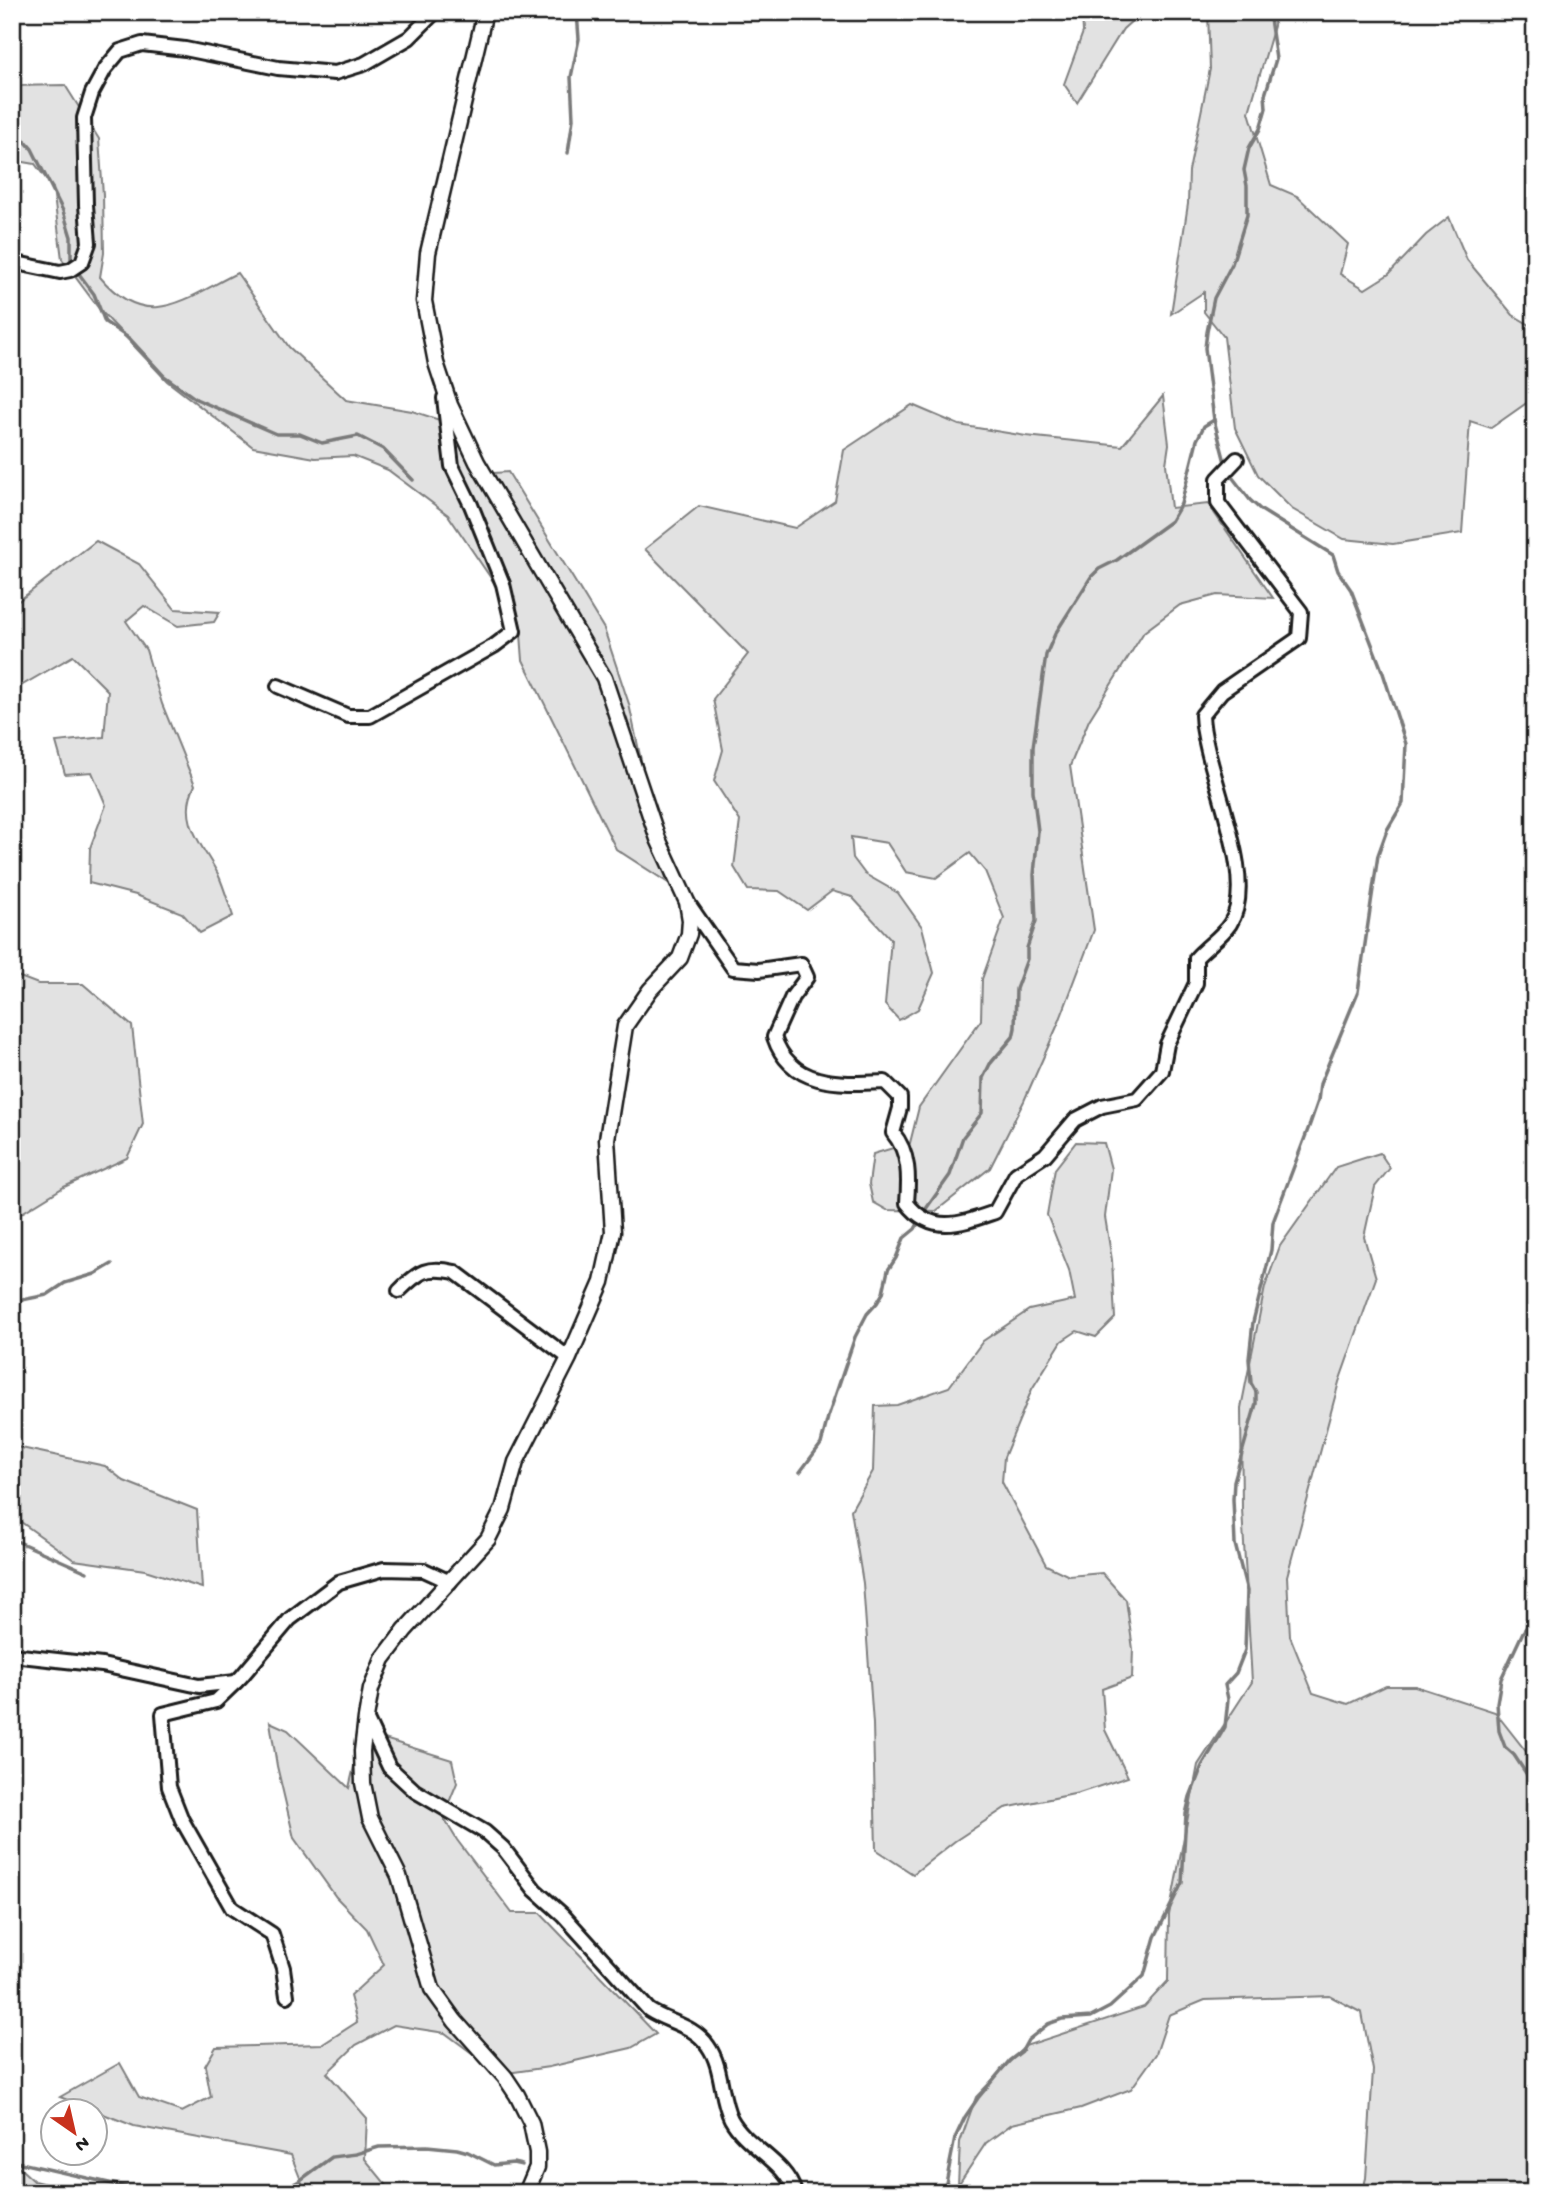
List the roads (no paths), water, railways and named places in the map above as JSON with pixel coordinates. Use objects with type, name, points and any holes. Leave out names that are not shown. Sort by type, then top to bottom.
[{"type":"street","points":[[12,262],[60,272],[70,270],[82,262],[89,243],[84,118],[92,93],[105,69],[120,51],[142,44],[185,49],[278,68],[335,73],[364,64],[409,38],[435,12]]},
{"type":"street","points":[[485,12],[428,253],[424,301],[436,363],[450,405],[477,462],[604,678],[657,839],[687,902],[733,968],[759,970],[801,964],[807,977],[792,997],[774,1037],[780,1055],[799,1070],[824,1082],[885,1082],[900,1097],[893,1133],[900,1141],[909,1174],[907,1203],[916,1215],[933,1222],[957,1225],[995,1212],[1016,1174],[1045,1155],[1075,1120],[1102,1106],[1137,1099],[1162,1071],[1167,1044],[1196,982],[1196,958],[1231,923],[1241,890],[1233,840],[1203,734],[1202,715],[1222,691],[1299,638],[1301,612],[1218,503],[1218,479],[1237,459]]},
{"type":"street","points":[[278,686],[348,716],[370,716],[495,646],[514,631],[503,584],[452,466],[442,380]]},
{"type":"street","points":[[526,2193],[537,2168],[537,2152],[531,2123],[505,2077],[455,2021],[432,1989],[399,1876],[370,1818],[363,1783],[362,1751],[366,1718],[371,1689],[383,1659],[405,1630],[488,1539],[503,1509],[516,1462],[569,1358],[602,1282],[613,1232],[607,1139],[625,1026],[650,990],[680,958],[689,934],[687,902]]},
{"type":"street","points":[[399,1291],[414,1276],[426,1271],[436,1268],[455,1272],[569,1358]]},
{"type":"street","points":[[287,1996],[283,1968],[272,1934],[232,1908],[182,1820],[169,1787],[163,1714],[216,1700],[236,1682],[290,1619],[339,1582],[384,1569],[424,1570],[450,1582]]},
{"type":"street","points":[[12,1655],[102,1665],[199,1686],[236,1682]]},
{"type":"street","points":[[366,1718],[388,1767],[415,1791],[485,1832],[503,1848],[535,1890],[564,1915],[649,2010],[664,2020],[686,2026],[709,2047],[730,2118],[743,2135],[791,2181],[795,2193]]},
{"type":"waterway","points":[[568,153],[573,119],[571,77],[579,39],[577,12]]},
{"type":"waterway","points":[[1226,466],[1214,420],[1205,348],[1214,298],[1232,264],[1247,215],[1244,170],[1249,148],[1260,129],[1266,108],[1265,95],[1276,59],[1269,12]]},
{"type":"waterway","points":[[12,119],[17,132],[32,149],[63,211],[71,237],[71,263],[94,294],[105,322],[130,339],[164,376],[196,399],[276,434],[300,434],[322,443],[358,436],[383,449],[413,480]]},
{"type":"waterway","points":[[923,1213],[950,1175],[963,1137],[982,1113],[983,1078],[990,1064],[1013,1037],[1015,1028],[1016,989],[1036,921],[1034,875],[1038,831],[1033,791],[1033,747],[1046,655],[1055,634],[1091,577],[1171,521],[1181,504],[1197,440],[1204,426],[1214,420]]},
{"type":"waterway","points":[[944,2193],[955,2138],[978,2098],[1009,2061],[1022,2051],[1028,2040],[1048,2024],[1062,2019],[1091,2017],[1110,2007],[1144,1976],[1155,1937],[1182,1883],[1186,1814],[1190,1797],[1202,1766],[1225,1727],[1228,1699],[1225,1685],[1236,1673],[1245,1650],[1247,1591],[1235,1544],[1234,1481],[1256,1404],[1249,1359],[1253,1322],[1271,1250],[1273,1222],[1318,1101],[1320,1084],[1358,992],[1378,855],[1387,830],[1403,803],[1406,744],[1383,673],[1351,590],[1338,571],[1333,555],[1261,510],[1229,473]]},
{"type":"waterway","points":[[800,1472],[821,1444],[855,1337],[867,1314],[883,1293],[888,1270],[904,1238],[915,1229],[920,1220]]},
{"type":"waterway","points":[[12,1302],[47,1295],[65,1283],[95,1274],[112,1264]]},
{"type":"waterway","points":[[12,1539],[87,1572]]},
{"type":"waterway","points":[[1535,1615],[1523,1632],[1501,1679],[1497,1703],[1499,1731],[1505,1747],[1514,1755],[1535,1787]]},
{"type":"waterway","points":[[279,2193],[332,2157],[379,2147],[427,2146],[457,2149],[494,2165],[522,2165]]},
{"type":"waterway","points":[[12,2161],[131,2188],[139,2193]]},
{"type":"waterway","points":[[133,2189],[190,2193]]}]
